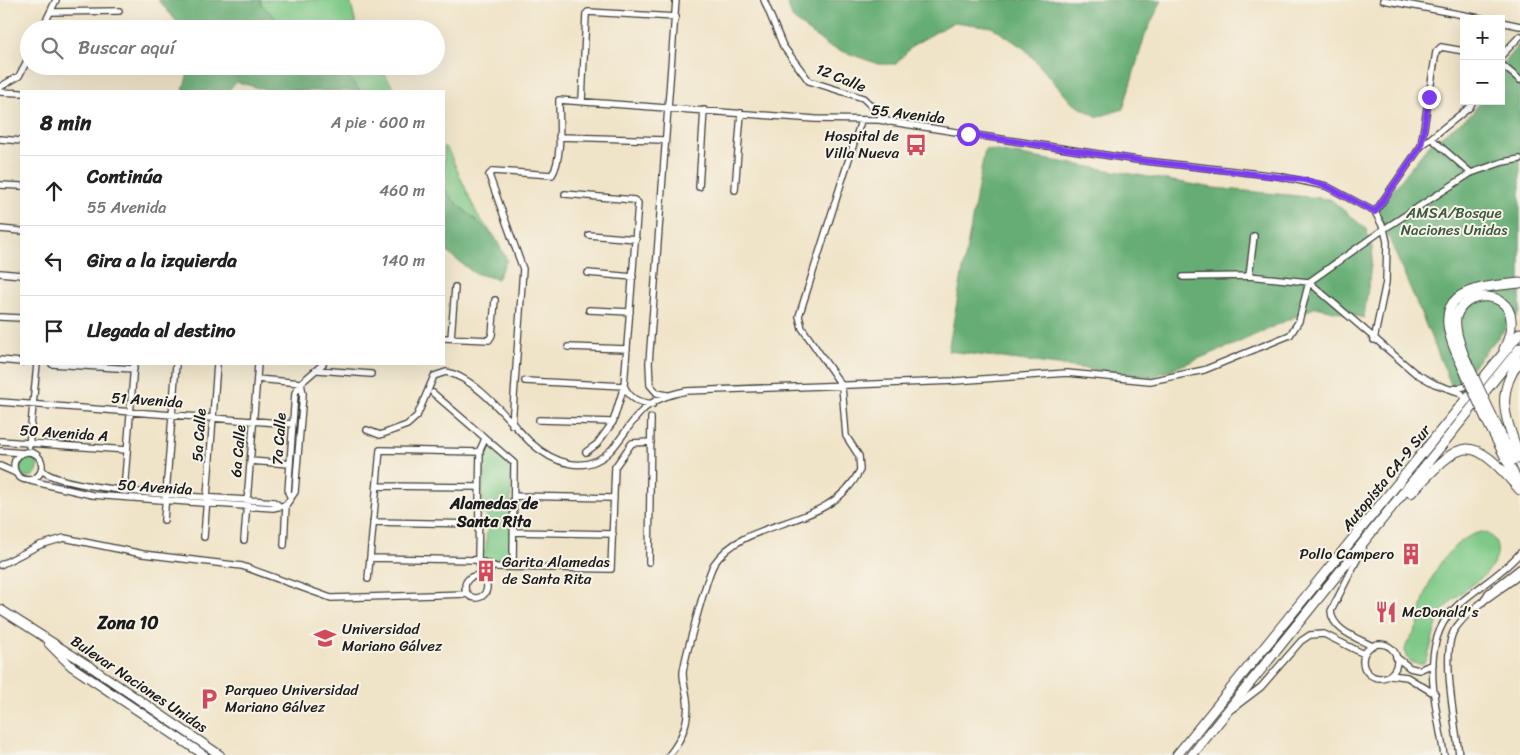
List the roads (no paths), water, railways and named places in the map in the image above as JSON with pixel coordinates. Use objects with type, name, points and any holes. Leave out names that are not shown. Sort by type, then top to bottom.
[{"type":"highway","points":[[1520,283],[1479,287],[1468,290],[1458,297],[1451,306],[1447,317],[1447,329],[1518,474],[1520,489]]},
{"type":"highway","points":[[1461,358],[1456,319],[1464,304],[1480,296],[1497,299],[1509,312],[1512,320],[1502,356]]},
{"type":"highway","name":"Autopista CA-9 Sur","points":[[1177,755],[1520,334]]},
{"type":"highway","name":"Autopista CA-9 Sur","points":[[1192,755],[1520,348]]},
{"type":"highway","points":[[1520,360],[1506,383],[1504,393],[1508,420],[1520,459]]},
{"type":"highway","points":[[1377,527],[1443,460],[1462,449],[1472,449],[1486,455],[1520,489]]},
{"type":"main road","name":"Bulevar Naciones Unidas","points":[[0,610],[91,667],[220,755]]},
{"type":"main road","name":"Bulevar Naciones Unidas","points":[[42,637],[60,656],[84,676],[204,755]]},
{"type":"main road","points":[[60,656],[78,659]]},
{"type":"main road","points":[[84,676],[86,669],[91,667]]},
{"type":"street","points":[[46,20],[56,0]]},
{"type":"street","points":[[668,395],[657,393],[649,382],[667,106],[676,0]]},
{"type":"street","name":"12 Calle","points":[[764,0],[782,46],[809,81],[863,98],[888,122]]},
{"type":"street","points":[[1383,0],[1464,15]]},
{"type":"street","points":[[50,12],[119,11]]},
{"type":"street","points":[[582,101],[586,14],[588,12],[676,17]]},
{"type":"street","points":[[1505,23],[1520,26]]},
{"type":"street","points":[[1505,52],[1520,36]]},
{"type":"street","points":[[1421,146],[1436,52],[1441,47],[1460,50]]},
{"type":"street","points":[[1505,67],[1520,80]]},
{"type":"street","points":[[0,87],[20,74]]},
{"type":"street","points":[[0,92],[20,93]]},
{"type":"street","name":"55 Avenida","points":[[559,137],[559,100],[888,122],[1137,160],[1305,180],[1326,186],[1375,212]]},
{"type":"street","points":[[1374,340],[1386,282],[1387,242],[1384,229],[1375,212],[1421,146],[1432,139],[1471,105]]},
{"type":"street","points":[[699,187],[704,110]]},
{"type":"street","points":[[736,190],[741,113]]},
{"type":"street","points":[[669,755],[681,736],[686,721],[687,699],[683,672],[713,566],[737,542],[810,514],[830,504],[842,494],[860,470],[859,456],[846,436],[842,386],[802,328],[799,316],[861,121]]},
{"type":"street","points":[[512,425],[523,268],[489,175],[493,171],[552,176],[556,170],[559,137],[665,140]]},
{"type":"street","points":[[1432,139],[1471,173]]},
{"type":"street","points":[[0,140],[20,141]]},
{"type":"street","points":[[367,430],[380,435],[408,425],[417,416],[434,376],[446,372],[472,384],[535,446],[565,464],[584,466],[610,451],[643,410],[668,395],[686,391],[964,381],[1067,373],[1150,381],[1204,370],[1290,336],[1299,321],[1309,282],[1384,229],[1471,173],[1503,162],[1520,160]]},
{"type":"street","points":[[0,185],[20,186]]},
{"type":"street","points":[[565,194],[634,200],[639,207],[624,386],[613,422],[597,444],[586,452]]},
{"type":"street","points":[[0,229],[20,230]]},
{"type":"street","points":[[589,235],[636,239]]},
{"type":"street","points":[[1249,276],[1254,236]]},
{"type":"street","points":[[0,273],[20,275]]},
{"type":"street","points":[[588,273],[633,276]]},
{"type":"street","points":[[1183,277],[1249,276],[1309,282],[1374,340],[1416,373],[1435,384],[1462,393],[1467,401]]},
{"type":"street","points":[[451,338],[456,287]]},
{"type":"street","points":[[445,338],[489,340],[492,335],[495,300]]},
{"type":"street","points":[[589,310],[630,312]]},
{"type":"street","points":[[0,316],[20,318]]},
{"type":"street","points":[[568,347],[627,349]]},
{"type":"street","points":[[0,360],[20,362]]},
{"type":"street","points":[[16,473],[14,463],[27,452],[30,443],[36,365]]},
{"type":"street","points":[[93,365],[134,366],[124,498]]},
{"type":"street","points":[[164,520],[176,365]]},
{"type":"street","name":"5a Calle","points":[[204,537],[217,365]]},
{"type":"street","name":"6a Calle","points":[[244,540],[258,365]]},
{"type":"street","points":[[257,379],[301,383],[322,365]]},
{"type":"street","points":[[318,370],[371,374]]},
{"type":"street","points":[[1453,389],[1473,385],[1482,380]]},
{"type":"street","points":[[525,381],[624,386]]},
{"type":"street","name":"7a Calle","points":[[291,498],[288,492],[292,424],[295,393],[301,383]]},
{"type":"street","name":"7a Calle","points":[[286,505],[295,492],[303,394],[301,383]]},
{"type":"street","points":[[624,386],[629,396],[634,400],[653,404]]},
{"type":"street","points":[[433,393],[513,462],[513,567]]},
{"type":"street","name":"51 Avenida","points":[[0,402],[292,424]]},
{"type":"street","points":[[649,562],[651,418]]},
{"type":"street","points":[[539,420],[613,422]]},
{"type":"street","points":[[453,596],[465,587],[469,579],[478,576],[481,569],[478,560],[480,452],[485,439]]},
{"type":"street","name":"50 Avenida A","points":[[0,441],[127,450]]},
{"type":"street","points":[[370,558],[478,560],[492,566],[611,569],[615,469],[618,461],[632,443],[651,442]]},
{"type":"street","points":[[368,579],[381,449],[480,452]]},
{"type":"street","points":[[0,451],[27,452],[41,460],[42,470],[36,479],[31,481],[22,479],[16,473],[0,466]]},
{"type":"street","points":[[250,461],[290,464]]},
{"type":"street","name":"50 Avenida","points":[[42,470],[48,475],[84,485],[247,499],[274,502],[278,505]]},
{"type":"street","name":"50 Avenida","points":[[31,481],[83,494],[124,498],[273,508],[278,505],[286,505]]},
{"type":"street","points":[[377,486],[479,487]]},
{"type":"street","points":[[514,496],[614,498]]},
{"type":"street","points":[[284,545],[286,505]]},
{"type":"street","points":[[373,522],[478,524]]},
{"type":"street","points":[[514,532],[613,534]]},
{"type":"street","points":[[1369,536],[1331,610],[1331,618],[1338,627],[1372,646]]},
{"type":"street","points":[[0,565],[40,545],[64,538],[142,554],[242,566],[331,598],[453,596],[468,594]]},
{"type":"street","points":[[1444,755],[1432,664],[1434,646],[1445,618],[1520,554]]},
{"type":"street","points":[[465,587],[468,594],[474,598],[484,595],[487,588],[486,582],[492,566]]},
{"type":"street","points":[[1482,603],[1488,593],[1520,568]]},
{"type":"street","points":[[1454,755],[1459,755],[1448,645],[1458,624],[1482,603],[1520,575]]},
{"type":"street","points":[[478,576],[486,582]]},
{"type":"street","points":[[1224,714],[1260,687],[1301,641],[1310,635],[1324,634],[1364,654]]},
{"type":"street","points":[[1396,657],[1396,667],[1385,678],[1372,677],[1363,667],[1364,654],[1372,646],[1383,644],[1389,647],[1396,657],[1410,668],[1419,670],[1432,664]]},
{"type":"street","points":[[1390,675],[1407,677],[1435,694]]},
{"type":"street","points":[[1441,730],[1449,755]]},
{"type":"place","name":"Hospital de Villa Nueva","points":[[916,145]]},
{"type":"place","name":"Pollo Campero","points":[[1411,554]]},
{"type":"place","name":"Garita Alamedas de Santa Rita","points":[[486,571]]},
{"type":"place","name":"McDonald's","points":[[1386,612]]},
{"type":"place","name":"Universidad Mariano Gálvez","points":[[325,638]]},
{"type":"place","name":"Parqueo Universidad Mariano Gálvez","points":[[209,699]]},
{"type":"district","name":"Alamedas de Santa Rita","points":[[494,512]]},
{"type":"district","name":"Zona 10","points":[[128,623]]},
{"type":"park label","name":"AMSA/Bosque Naciones Unidas","points":[[1454,222]]}]
